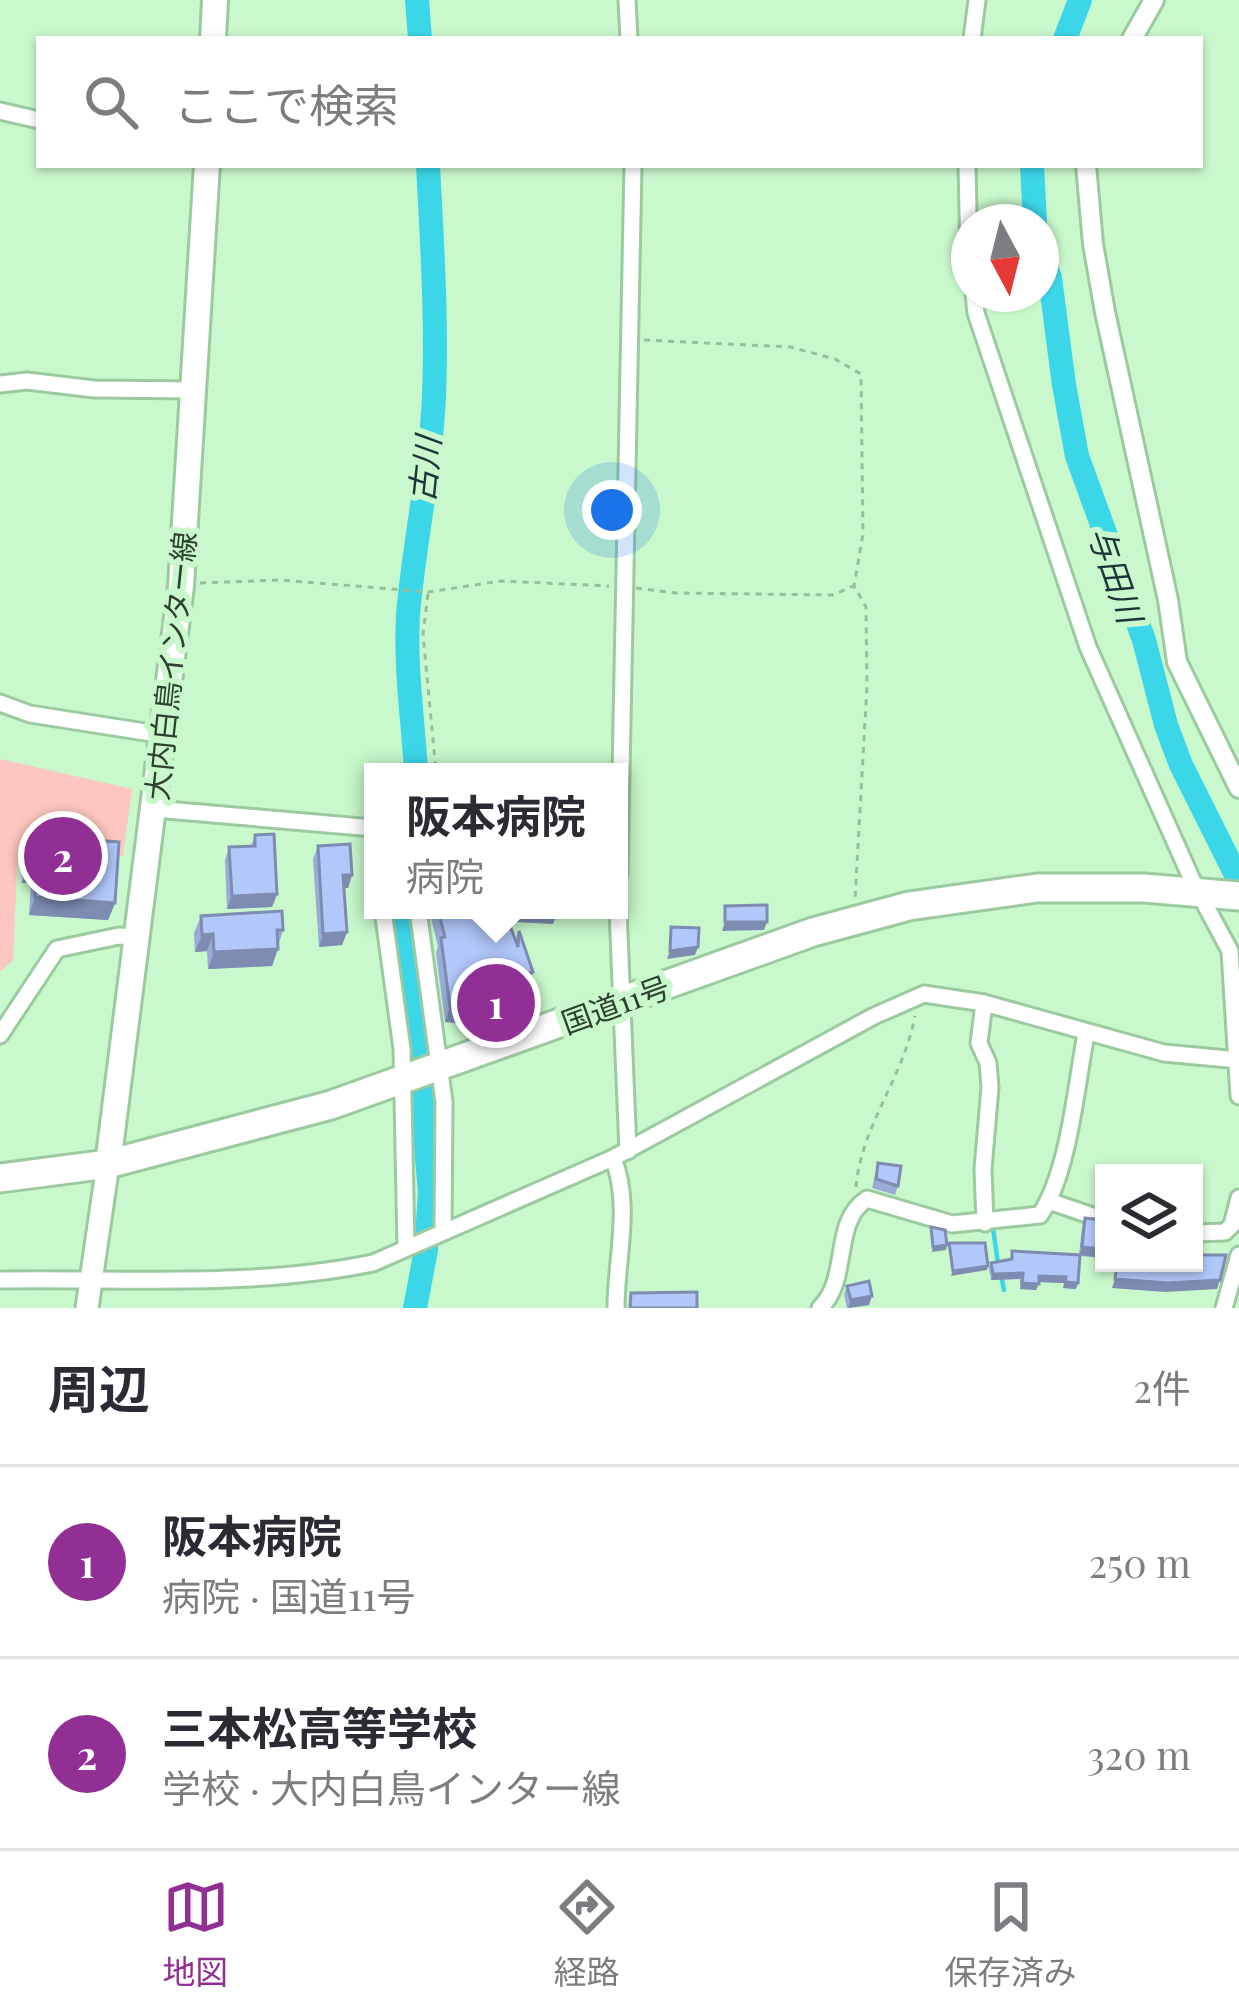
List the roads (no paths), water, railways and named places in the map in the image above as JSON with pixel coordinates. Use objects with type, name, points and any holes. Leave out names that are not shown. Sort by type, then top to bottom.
[{"type":"highway","name":"国道11号","points":[[0,1178],[108,1164],[404,1081],[854,919],[964,896],[1037,888],[1144,888],[1218,895]]},
{"type":"main road","points":[[213,36],[215,0]]},
{"type":"main road","name":"大内白鳥インター線","points":[[108,1164],[181,586],[207,168]]},
{"type":"main road","points":[[87,1308],[108,1164]]},
{"type":"street","points":[[627,0],[629,36]]},
{"type":"street","points":[[971,36],[977,0]]},
{"type":"street","points":[[1134,36],[1154,0]]},
{"type":"street","points":[[0,111],[36,119]]},
{"type":"street","points":[[622,763],[633,168]]},
{"type":"street","points":[[967,168],[968,204]]},
{"type":"street","points":[[1086,168],[1105,312],[1168,600],[1177,662],[1239,788]]},
{"type":"street","points":[[976,312],[1088,647],[1218,895],[1230,951],[1239,1096]]},
{"type":"street","points":[[0,384],[27,381],[94,389],[195,391]]},
{"type":"street","points":[[0,703],[30,715],[164,735]]},
{"type":"street","points":[[155,809],[364,827]]},
{"type":"street","points":[[384,919],[402,1049],[410,1245]]},
{"type":"street","points":[[419,919],[444,1102],[441,1232]]},
{"type":"street","points":[[616,1308],[625,1200],[617,919]]},
{"type":"street","points":[[0,1035],[57,949],[119,936],[137,937]]},
{"type":"street","points":[[0,1280],[215,1279],[373,1263],[621,1154],[913,997],[934,993],[1164,1053],[1237,1060]]},
{"type":"street","points":[[984,1003],[980,1043],[988,1064],[989,1087],[985,1222]]},
{"type":"street","points":[[820,1308],[841,1272],[848,1221],[854,1208],[867,1199],[952,1224],[1040,1215],[1049,1201],[1086,1034]]},
{"type":"street","points":[[1203,1233],[1226,1232],[1239,1198]]},
{"type":"street","points":[[1049,1201],[1095,1217]]},
{"type":"street","points":[[1224,1308],[1239,1255]]},
{"type":"waterway","name":"古川","points":[[417,0],[420,36]]},
{"type":"waterway","name":"与田川","points":[[1066,36],[1080,0]]},
{"type":"waterway","name":"古川","points":[[415,763],[407,635],[434,395],[428,168]]},
{"type":"waterway","name":"与田川","points":[[1032,168],[1034,204]]},
{"type":"waterway","name":"与田川","points":[[1054,312],[1077,456],[1144,640],[1181,765],[1239,881]]},
{"type":"waterway","name":"古川","points":[[400,919],[414,1010],[430,1193],[415,1308]]},
{"type":"waterway","points":[[993,1228],[998,1264]]},
{"type":"waterway","points":[[1001,1275],[1004,1290]]},
{"type":"place","name":"三本松高等学校","points":[[63,856]]},
{"type":"place","name":"阪本病院","points":[[496,1003]]}]
